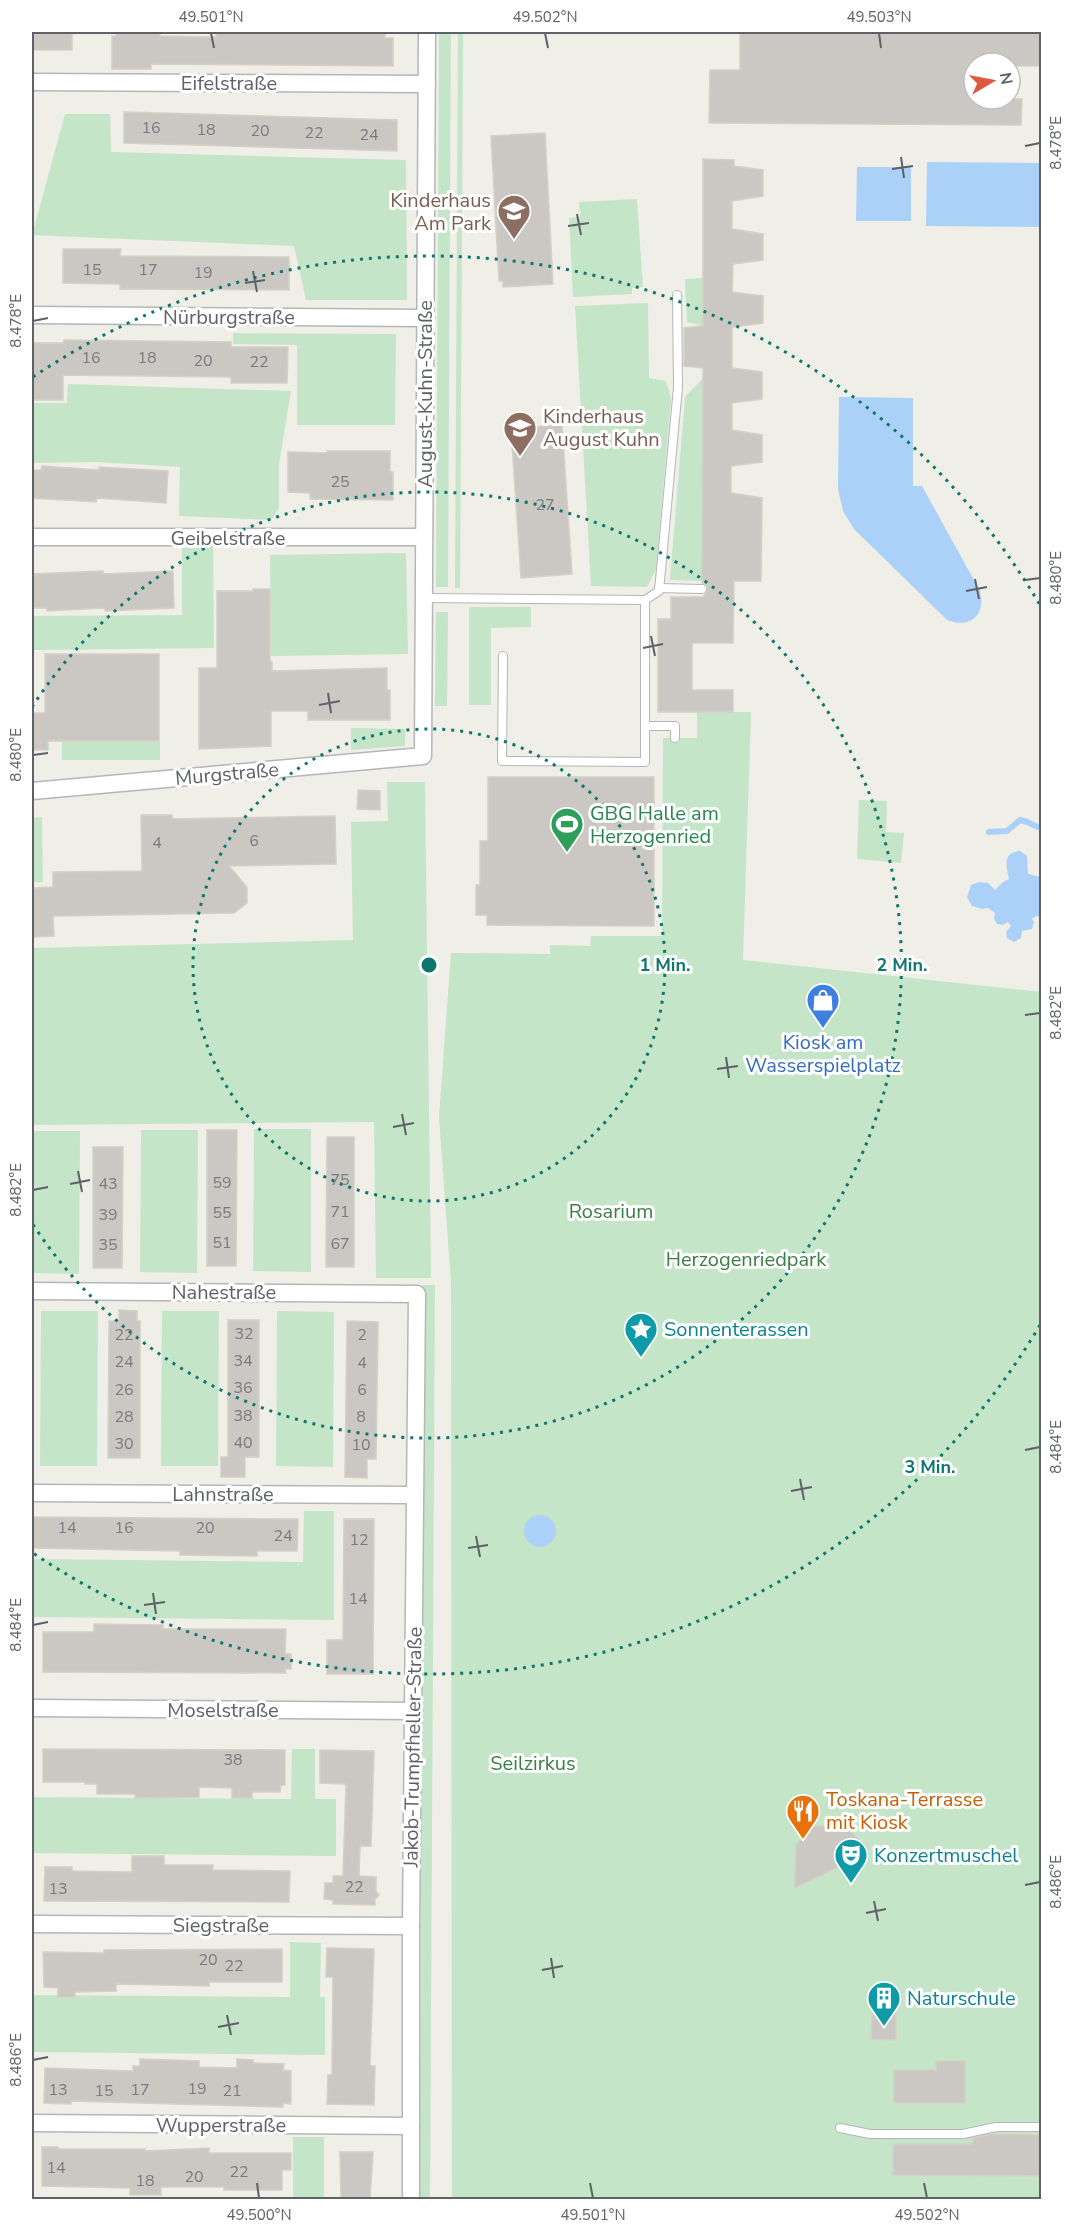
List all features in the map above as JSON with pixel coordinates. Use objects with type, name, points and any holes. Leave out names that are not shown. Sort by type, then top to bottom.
[{"type":"street","name":"August-Kuhn-Straße","points":[[423,756],[427,32]]},
{"type":"street","name":"Eifelstraße","points":[[32,82],[427,84]]},
{"type":"street","name":"Nürburgstraße","points":[[32,315],[426,318]]},
{"type":"street","name":"Geibelstraße","points":[[32,537],[424,537]]},
{"type":"street","name":"Murgstraße","points":[[32,791],[423,756]]},
{"type":"street","name":"Nahestraße","points":[[32,1291],[417,1294]]},
{"type":"street","name":"Jakob-Trumpfheller-Straße","points":[[411,2199],[411,1926],[417,1294]]},
{"type":"street","name":"Lahnstraße","points":[[32,1493],[415,1495]]},
{"type":"street","name":"Moselstraße","points":[[32,1708],[414,1711]]},
{"type":"street","name":"Siegstraße","points":[[32,1924],[411,1926]]},
{"type":"street","name":"Wupperstraße","points":[[32,2123],[411,2126]]},
{"type":"lane","points":[[424,598],[645,600],[659,591],[678,387],[677,295]]},
{"type":"lane","points":[[659,588],[689,592]]},
{"type":"lane","points":[[503,656],[502,761],[645,762],[645,600]]},
{"type":"lane","points":[[645,726],[675,726],[675,738]]},
{"type":"lane","points":[[840,2128],[870,2134],[963,2134],[996,2127],[1041,2127]]},
{"type":"green space","points":[[439,32],[451,32],[448,587],[436,587]]},
{"type":"green space","points":[[458,32],[463,32],[460,588],[455,588]]},
{"type":"green space","points":[[65,114],[110,114],[111,152],[406,160],[407,300],[306,300],[294,246],[32,235]]},
{"type":"green space","points":[[637,199],[643,287],[632,288],[632,294],[573,297],[569,218],[580,217],[579,202]]},
{"type":"green space","points":[[703,278],[703,326],[687,322],[685,279]]},
{"type":"green space","points":[[648,303],[649,378],[665,381],[671,399],[656,569],[647,587],[591,586],[575,306]]},
{"type":"green space","points":[[233,333],[396,334],[395,425],[297,425],[297,345],[233,344]]},
{"type":"green space","points":[[703,378],[702,581],[670,580],[685,397]]},
{"type":"green space","points":[[68,384],[291,391],[279,464],[279,508],[271,520],[179,516],[180,467],[97,462],[32,463],[32,403],[67,403]]},
{"type":"green space","points":[[213,547],[214,648],[32,650],[32,616],[182,615],[182,548]]},
{"type":"green space","points":[[406,553],[408,654],[271,656],[270,555]]},
{"type":"green space","points":[[469,607],[531,607],[531,627],[491,628],[491,705],[469,705]]},
{"type":"green space","points":[[436,612],[448,612],[447,706],[435,706]]},
{"type":"green space","name":"Herzogenriedpark","points":[[697,712],[751,712],[743,960],[1041,992],[1041,2199],[452,2199],[451,1283],[439,1117],[451,953],[550,954],[550,945],[590,946],[591,936],[662,936],[663,738],[697,738]]},
{"type":"green space","points":[[351,728],[405,729],[405,746],[351,750]]},
{"type":"green space","points":[[62,742],[160,742],[160,760],[62,760]]},
{"type":"green space","points":[[387,782],[425,782],[431,1278],[376,1278],[374,1122],[32,1125],[32,948],[353,940],[351,822],[388,821]]},
{"type":"green space","points":[[859,800],[887,801],[886,832],[904,833],[901,863],[857,859]]},
{"type":"green space","points":[[42,817],[43,882],[32,882],[32,818]]},
{"type":"green space","points":[[254,1129],[311,1129],[311,1272],[253,1271]]},
{"type":"green space","points":[[141,1130],[198,1130],[197,1273],[140,1272]]},
{"type":"green space","points":[[32,1131],[80,1131],[79,1274],[32,1273]]},
{"type":"green space","points":[[423,1285],[435,1285],[430,2199],[420,2200]]},
{"type":"green space","points":[[41,1311],[98,1311],[97,1466],[40,1466]]},
{"type":"green space","points":[[162,1311],[219,1311],[218,1466],[161,1466]]},
{"type":"green space","points":[[277,1311],[334,1312],[333,1467],[276,1466]]},
{"type":"green space","points":[[304,1511],[334,1511],[334,1620],[32,1617],[32,1559],[303,1562]]},
{"type":"green space","points":[[292,1749],[315,1749],[315,1799],[336,1799],[336,1856],[32,1853],[32,1797],[291,1799]]},
{"type":"green space","points":[[290,1942],[321,1943],[320,1997],[325,1997],[325,2055],[32,2052],[32,1995],[290,1997]]},
{"type":"green space","points":[[293,2137],[324,2137],[324,2199],[293,2199]]},
{"type":"water","points":[[927,162],[1041,163],[1041,227],[926,226]]},
{"type":"water","points":[[857,167],[911,167],[911,221],[856,221]]},
{"type":"water","points":[[839,397],[913,398],[913,486],[922,486],[980,591],[981,607],[978,614],[969,621],[963,623],[947,620],[854,529],[843,511],[838,489]]},
{"type":"water","points":[[1020,851],[1027,856],[1028,874],[1041,877],[1041,917],[1036,916],[1032,919],[1034,922],[1032,929],[1022,931],[1021,938],[1014,942],[1007,938],[1006,932],[1011,926],[1008,922],[1003,925],[997,924],[994,919],[995,913],[988,908],[972,906],[967,897],[971,885],[979,882],[988,883],[995,890],[1009,879],[1006,865],[1008,857]]},
{"type":"water","points":[[540,1515],[551,1520],[556,1531],[551,1542],[540,1547],[529,1542],[524,1531],[529,1520]]},
{"type":"building","points":[[32,32],[72,32],[72,50],[32,50]]},
{"type":"building","points":[[116,32],[160,32],[160,36],[216,37],[216,32],[385,32],[385,38],[393,38],[393,66],[151,64],[151,69],[112,69],[112,36],[116,36]]},
{"type":"building","points":[[740,32],[1041,32],[1041,66],[1022,66],[1022,51],[962,51],[962,111],[1022,111],[1021,125],[709,123],[710,70],[740,70]]},
{"type":"building","points":[[124,112],[397,120],[397,151],[124,143]]},
{"type":"building","points":[[545,133],[553,284],[503,287],[503,281],[499,281],[491,136]]},
{"type":"building","points":[[703,159],[734,160],[734,166],[763,170],[763,196],[732,201],[732,229],[763,234],[763,260],[733,264],[732,292],[763,296],[763,323],[732,327],[732,368],[762,372],[762,399],[732,403],[732,430],[762,435],[762,462],[731,466],[731,493],[762,498],[761,581],[734,581],[733,643],[692,643],[692,690],[733,690],[733,712],[658,712],[658,619],[671,619],[671,597],[703,597],[708,590],[707,585],[702,583],[703,368],[684,366],[684,328],[703,326]]},
{"type":"building","points":[[63,249],[121,249],[120,256],[289,257],[289,290],[120,289],[120,284],[63,283]]},
{"type":"building","points":[[64,340],[231,342],[231,347],[288,347],[287,383],[231,383],[231,377],[63,375],[63,400],[32,400],[32,343],[64,343]]},
{"type":"building","points":[[562,425],[572,574],[521,578],[511,428]]},
{"type":"building","points":[[327,451],[390,451],[393,500],[310,499],[310,493],[288,492],[288,452],[327,453]]},
{"type":"building","points":[[42,466],[168,471],[166,503],[97,498],[96,502],[32,498],[32,470],[41,470]]},
{"type":"building","points":[[103,571],[103,574],[173,571],[174,608],[47,611],[47,608],[32,608],[32,574]]},
{"type":"building","points":[[253,589],[270,589],[272,671],[387,668],[390,720],[308,720],[308,711],[271,711],[271,746],[199,749],[199,668],[217,668],[217,591],[253,591]]},
{"type":"building","points":[[45,654],[159,654],[159,741],[48,741],[48,750],[32,750],[32,713],[45,713]]},
{"type":"building","name":"GBG Halle am Herzogenried","points":[[488,777],[654,777],[654,926],[487,925],[487,915],[476,915],[476,885],[480,885],[480,841],[488,841]]},
{"type":"building","points":[[358,790],[380,791],[380,810],[357,809]]},
{"type":"building","points":[[141,815],[172,815],[172,819],[335,816],[336,864],[229,866],[247,887],[247,903],[234,913],[53,916],[54,936],[32,937],[32,888],[53,887],[53,872],[142,871]]},
{"type":"building","points":[[207,1130],[237,1130],[236,1266],[207,1266]]},
{"type":"building","points":[[327,1137],[354,1137],[354,1267],[326,1267]]},
{"type":"building","points":[[93,1147],[123,1147],[122,1268],[93,1268]]},
{"type":"building","points":[[119,1310],[137,1311],[137,1321],[140,1321],[140,1458],[108,1458],[109,1321],[119,1321]]},
{"type":"building","points":[[228,1320],[259,1320],[259,1457],[245,1457],[245,1477],[221,1477],[221,1457],[228,1457]]},
{"type":"building","points":[[347,1321],[378,1322],[376,1459],[367,1459],[367,1478],[345,1477]]},
{"type":"building","points":[[32,1517],[298,1519],[297,1551],[257,1551],[257,1556],[180,1555],[180,1551],[32,1548]]},
{"type":"building","points":[[344,1519],[374,1519],[373,1674],[327,1674],[327,1640],[343,1640]]},
{"type":"building","points":[[94,1624],[163,1625],[163,1629],[286,1629],[285,1654],[291,1654],[291,1669],[285,1669],[286,1673],[43,1672],[43,1632],[94,1632]]},
{"type":"building","points":[[43,1749],[285,1750],[285,1785],[281,1785],[280,1792],[252,1792],[252,1798],[232,1798],[232,1788],[199,1787],[199,1797],[135,1798],[135,1794],[97,1794],[97,1784],[43,1782]]},
{"type":"building","points":[[320,1750],[374,1751],[371,1846],[360,1846],[359,1876],[376,1877],[376,1891],[379,1895],[375,1899],[375,1905],[333,1904],[333,1900],[324,1899],[325,1883],[333,1883],[333,1876],[343,1876],[346,1784],[320,1783]]},
{"type":"building","points":[[814,1826],[844,1826],[868,1848],[854,1866],[848,1862],[795,1888],[796,1845]]},
{"type":"building","points":[[132,1856],[164,1856],[164,1865],[213,1865],[213,1870],[290,1871],[289,1902],[44,1901],[45,1867],[72,1867],[72,1871],[132,1872]]},
{"type":"building","points":[[327,1948],[374,1949],[370,2066],[375,2066],[374,2105],[327,2104],[328,2075],[332,2075],[333,1977],[326,1977]]},
{"type":"building","points":[[282,1949],[282,1982],[209,1982],[209,1986],[116,1984],[116,1991],[75,1992],[75,1997],[58,1997],[58,1988],[44,1987],[43,1952]]},
{"type":"building","name":"Naturschule","points":[[872,2014],[896,2014],[896,2040],[871,2039]]},
{"type":"building","points":[[140,2059],[199,2061],[199,2067],[237,2068],[237,2059],[253,2060],[253,2063],[284,2064],[283,2070],[291,2071],[291,2104],[283,2103],[283,2107],[71,2101],[71,2104],[44,2103],[45,2068],[133,2071],[133,2066],[140,2066]]},
{"type":"building","points":[[936,2061],[965,2061],[965,2103],[894,2103],[894,2070],[936,2070]]},
{"type":"building","points":[[992,2134],[1041,2135],[1041,2176],[893,2175],[893,2144],[973,2144],[973,2138]]},
{"type":"building","points":[[42,2147],[145,2149],[145,2151],[209,2148],[209,2153],[291,2153],[291,2170],[282,2170],[282,2190],[161,2187],[161,2195],[130,2195],[130,2188],[42,2186]]},
{"type":"building","points":[[340,2152],[373,2152],[370,2199],[341,2199]]},
{"type":"waterway","points":[[989,832],[1007,831],[1020,820],[1038,827]]},
{"type":"place","name":"Kinderhaus Am Park","points":[[514,240]]},
{"type":"place","name":"Kinderhaus August Kuhn","points":[[520,457]]},
{"type":"place","name":"GBG Halle am Herzogenried","points":[[567,853]]},
{"type":"place","name":"Kiosk am Wasserspielplatz","points":[[823,1029]]},
{"type":"place","name":"Sonnenterassen","points":[[641,1358]]},
{"type":"place","name":"Toskana-Terrasse mit Kiosk","points":[[803,1840]]},
{"type":"place","name":"Konzertmuschel","points":[[851,1884]]},
{"type":"place","name":"Naturschule","points":[[884,2027]]},
{"type":"park label","name":"Rosarium","points":[[611,1211]]},
{"type":"park label","name":"Seilzirkus","points":[[533,1763]]}]
